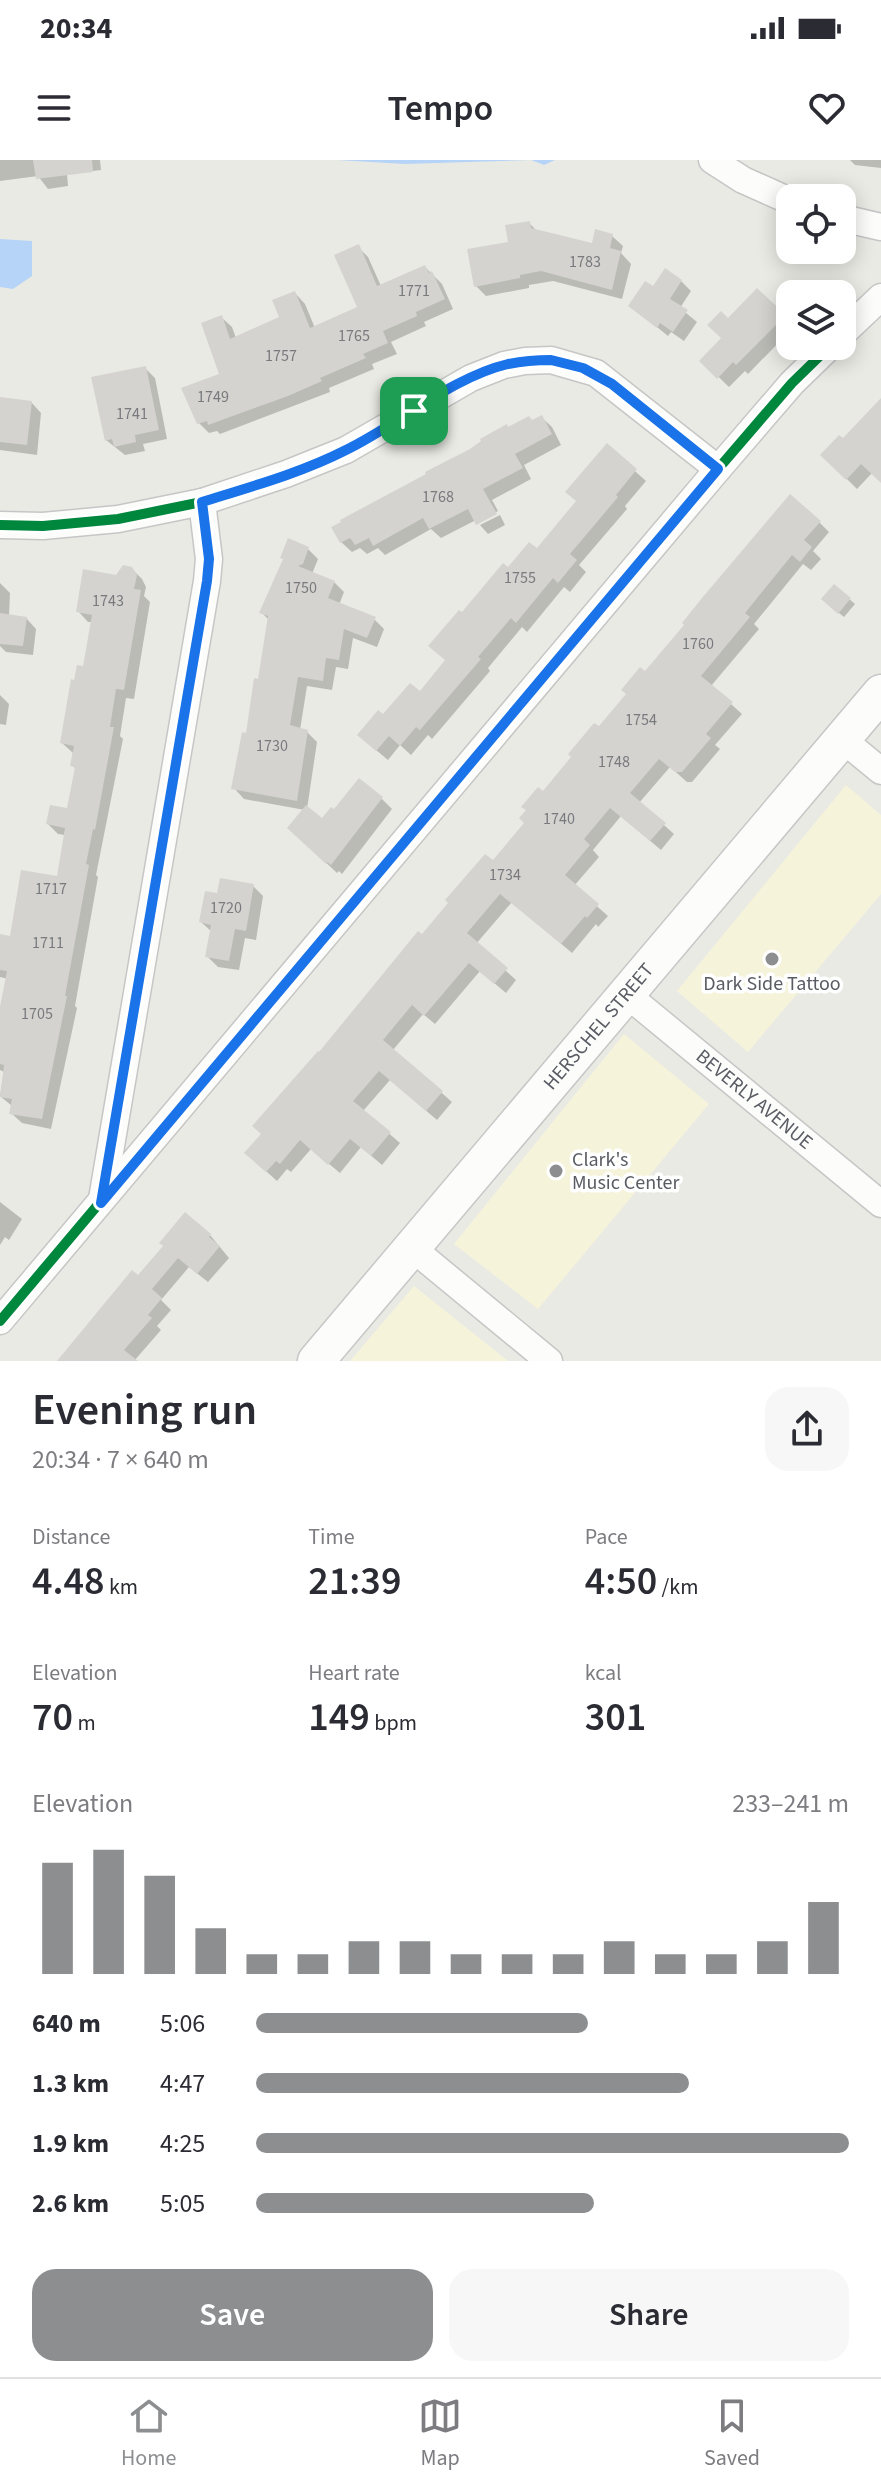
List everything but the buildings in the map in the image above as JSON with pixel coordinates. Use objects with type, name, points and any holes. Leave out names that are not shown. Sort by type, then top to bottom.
[{"type":"main road","name":"HERSCHEL STREET","points":[[316,1361],[881,693]]},
{"type":"street","points":[[712,160],[743,180],[776,195]]},
{"type":"street","points":[[856,221],[881,227]]},
{"type":"street","points":[[856,321],[881,297]]},
{"type":"street","points":[[0,525],[43,526],[118,519],[202,502],[346,450],[471,378],[504,365],[525,361],[551,360],[596,373],[718,469]]},
{"type":"street","points":[[0,1321],[718,469],[816,360]]},
{"type":"street","points":[[101,1203],[207,581],[209,559],[202,502]]},
{"type":"street","points":[[842,739],[881,771]]},
{"type":"street","name":"BEVERLY AVENUE","points":[[626,994],[881,1204]]},
{"type":"street","points":[[412,1248],[549,1361]]},
{"type":"shaded area","points":[[846,785],[881,815],[881,894],[748,1052],[677,991]]},
{"type":"shaded area","points":[[624,1034],[709,1104],[538,1309],[454,1244]]},
{"type":"shaded area","points":[[414,1286],[508,1361],[350,1361]]},
{"type":"water","points":[[337,160],[531,160],[405,164]]},
{"type":"water","points":[[531,160],[555,160],[544,165]]},
{"type":"water","points":[[0,239],[32,241],[32,276],[13,289],[0,287]]},
{"type":"cycle path","points":[[0,525],[43,526],[118,519],[202,502],[346,450],[471,378],[504,365],[525,361],[551,360],[596,373],[718,469]]},
{"type":"cycle path","points":[[0,1321],[718,469],[816,360]]},
{"type":"place","name":"Dark Side Tattoo","points":[[772,959]]},
{"type":"place","name":"Clark's Music Center","points":[[556,1171]]},
{"type":"route","points":[[551,360],[596,373],[718,469],[101,1203],[207,581],[209,559],[202,502],[346,450],[414,411],[471,378],[504,365],[551,360]]}]
